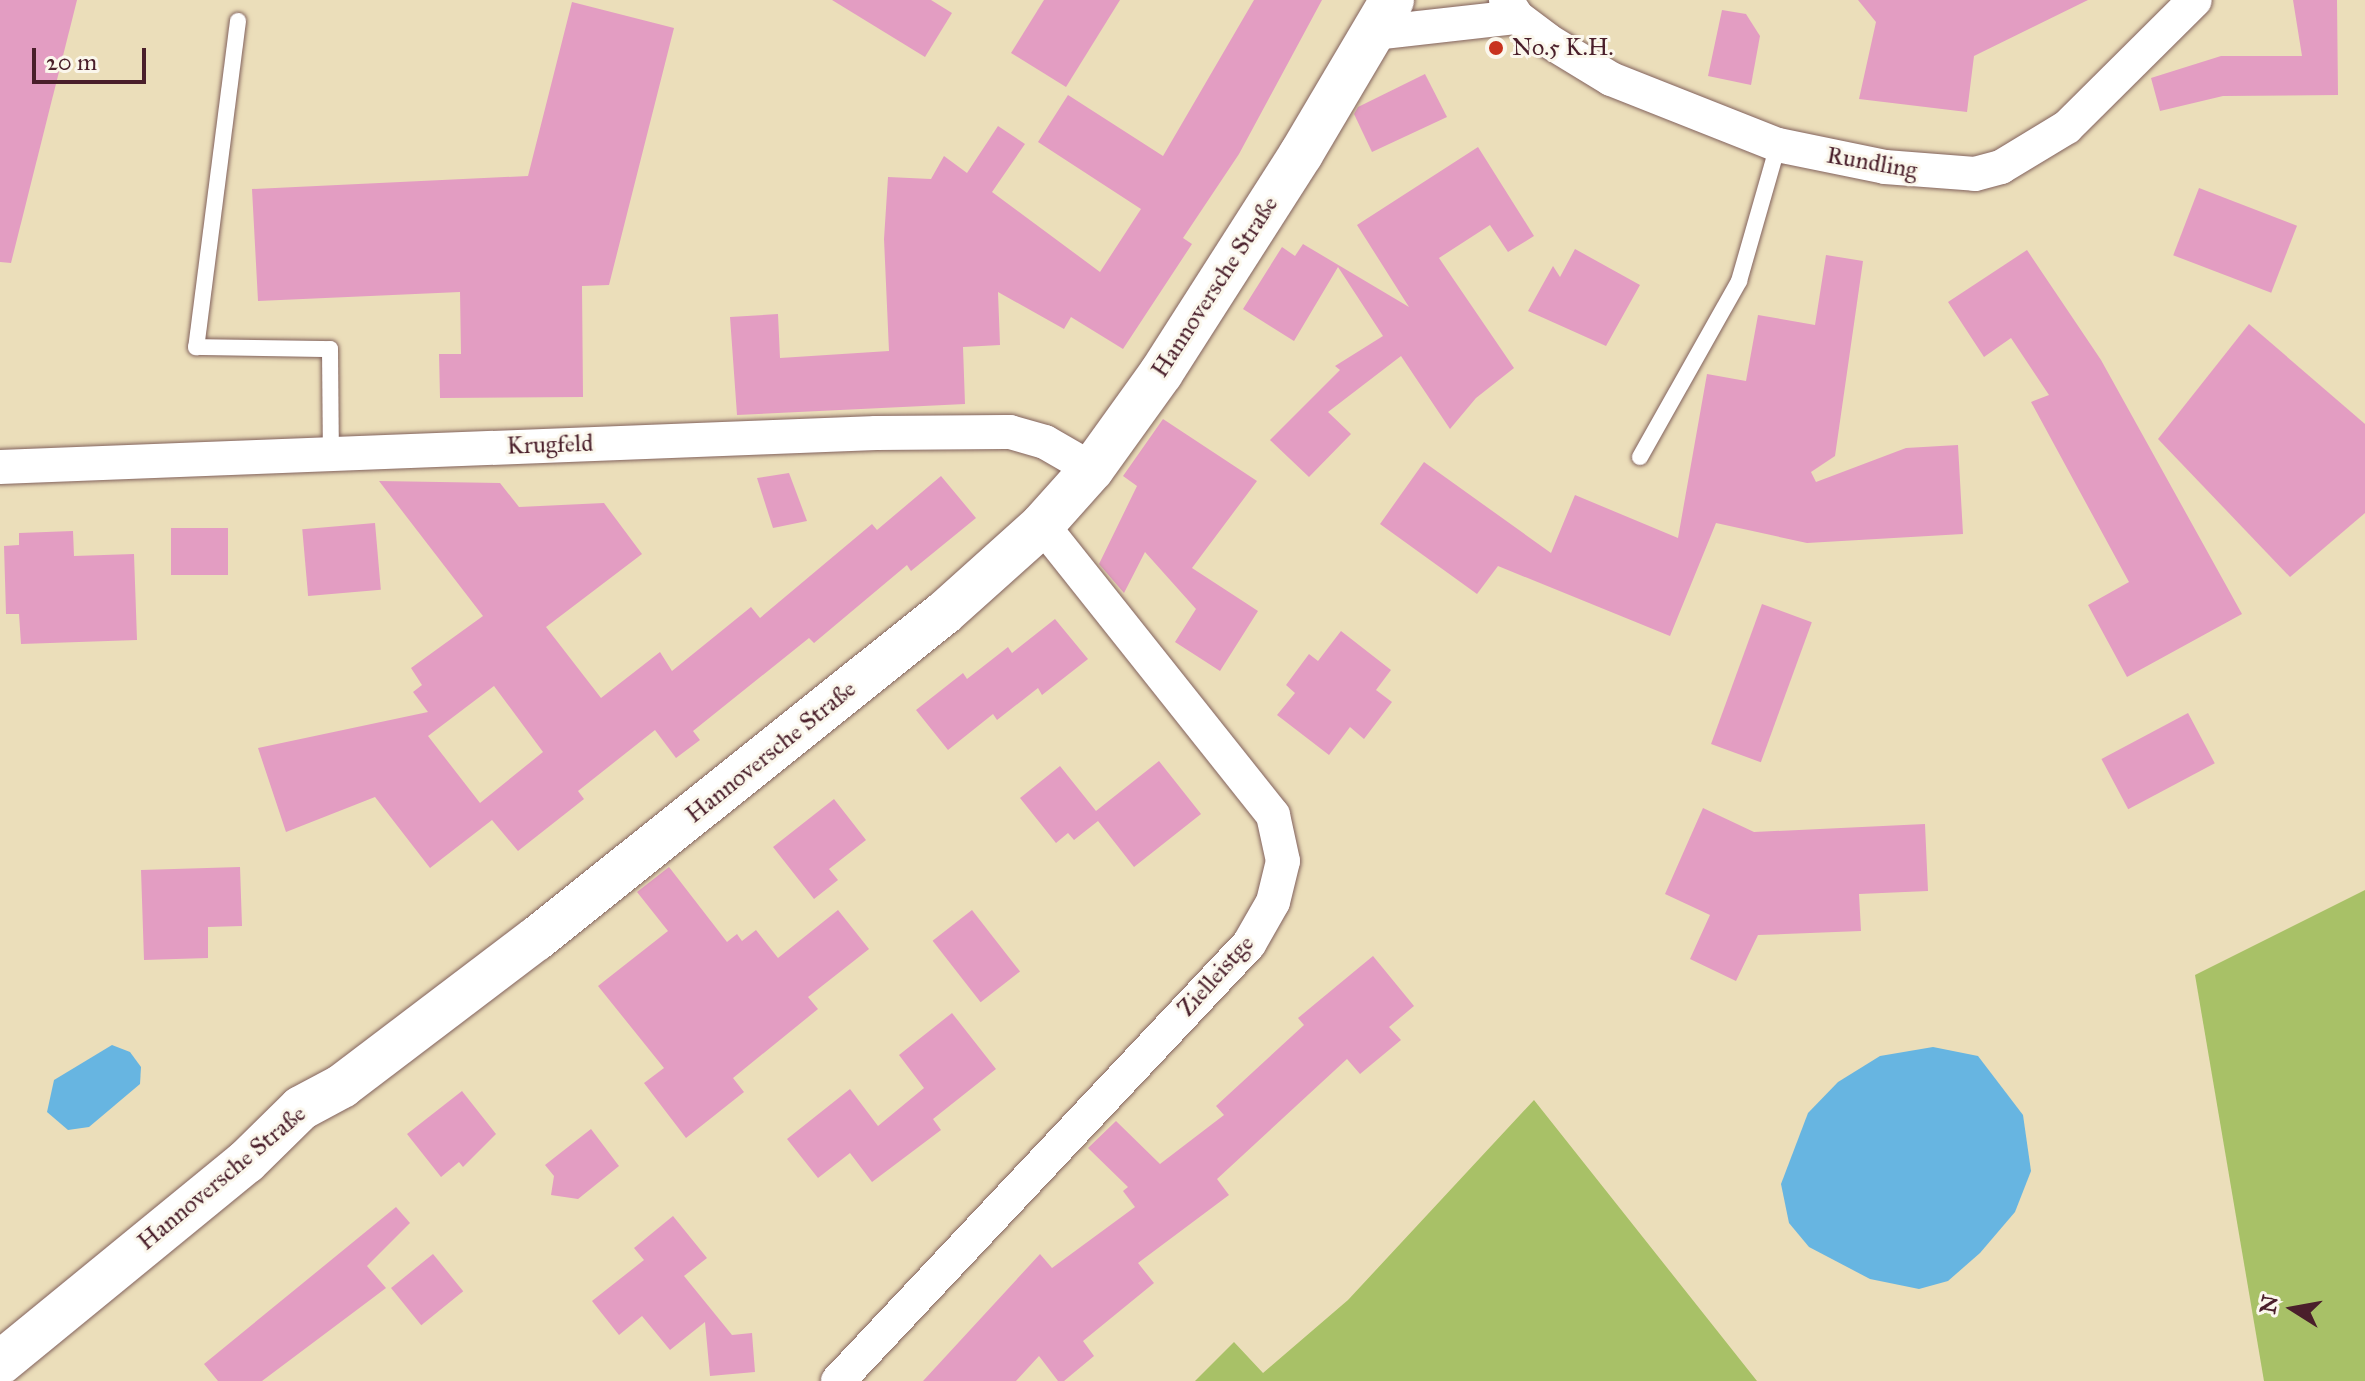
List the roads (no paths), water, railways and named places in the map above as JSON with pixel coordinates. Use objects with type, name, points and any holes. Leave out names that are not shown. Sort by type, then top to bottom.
[{"type":"street","name":"Rundling","points":[[1383,17],[1511,9],[1611,79],[1778,145],[1925,173],[1975,174],[2001,167],[2067,127],[2195,0]]},
{"type":"street","name":"Hannoversche Straße","points":[[0,1363],[246,1162],[301,1108],[342,1086],[548,930],[944,613],[1042,525],[1092,469],[1169,361],[1383,17]]},
{"type":"street","name":"Krugfeld","points":[[0,467],[1010,432],[1045,442],[1092,469]]},
{"type":"street","name":"Zielleistge","points":[[838,1381],[1249,944],[1273,902],[1283,861],[1273,815],[1216,737],[1042,525]]},
{"type":"lane","points":[[238,21],[196,347],[330,349],[331,454]]},
{"type":"lane","points":[[1640,457],[1739,281],[1778,145]]},
{"type":"water","points":[[112,1045],[130,1052],[141,1067],[140,1084],[89,1127],[68,1130],[47,1112],[54,1080]]},
{"type":"water","points":[[1933,1047],[1978,1056],[2023,1115],[2031,1171],[2015,1212],[1980,1253],[1948,1281],[1919,1289],[1870,1279],[1809,1247],[1789,1223],[1781,1184],[1808,1113],[1838,1082],[1880,1056]]},
{"type":"place","name":"No.5 K.H.","points":[[1496,48]]}]
